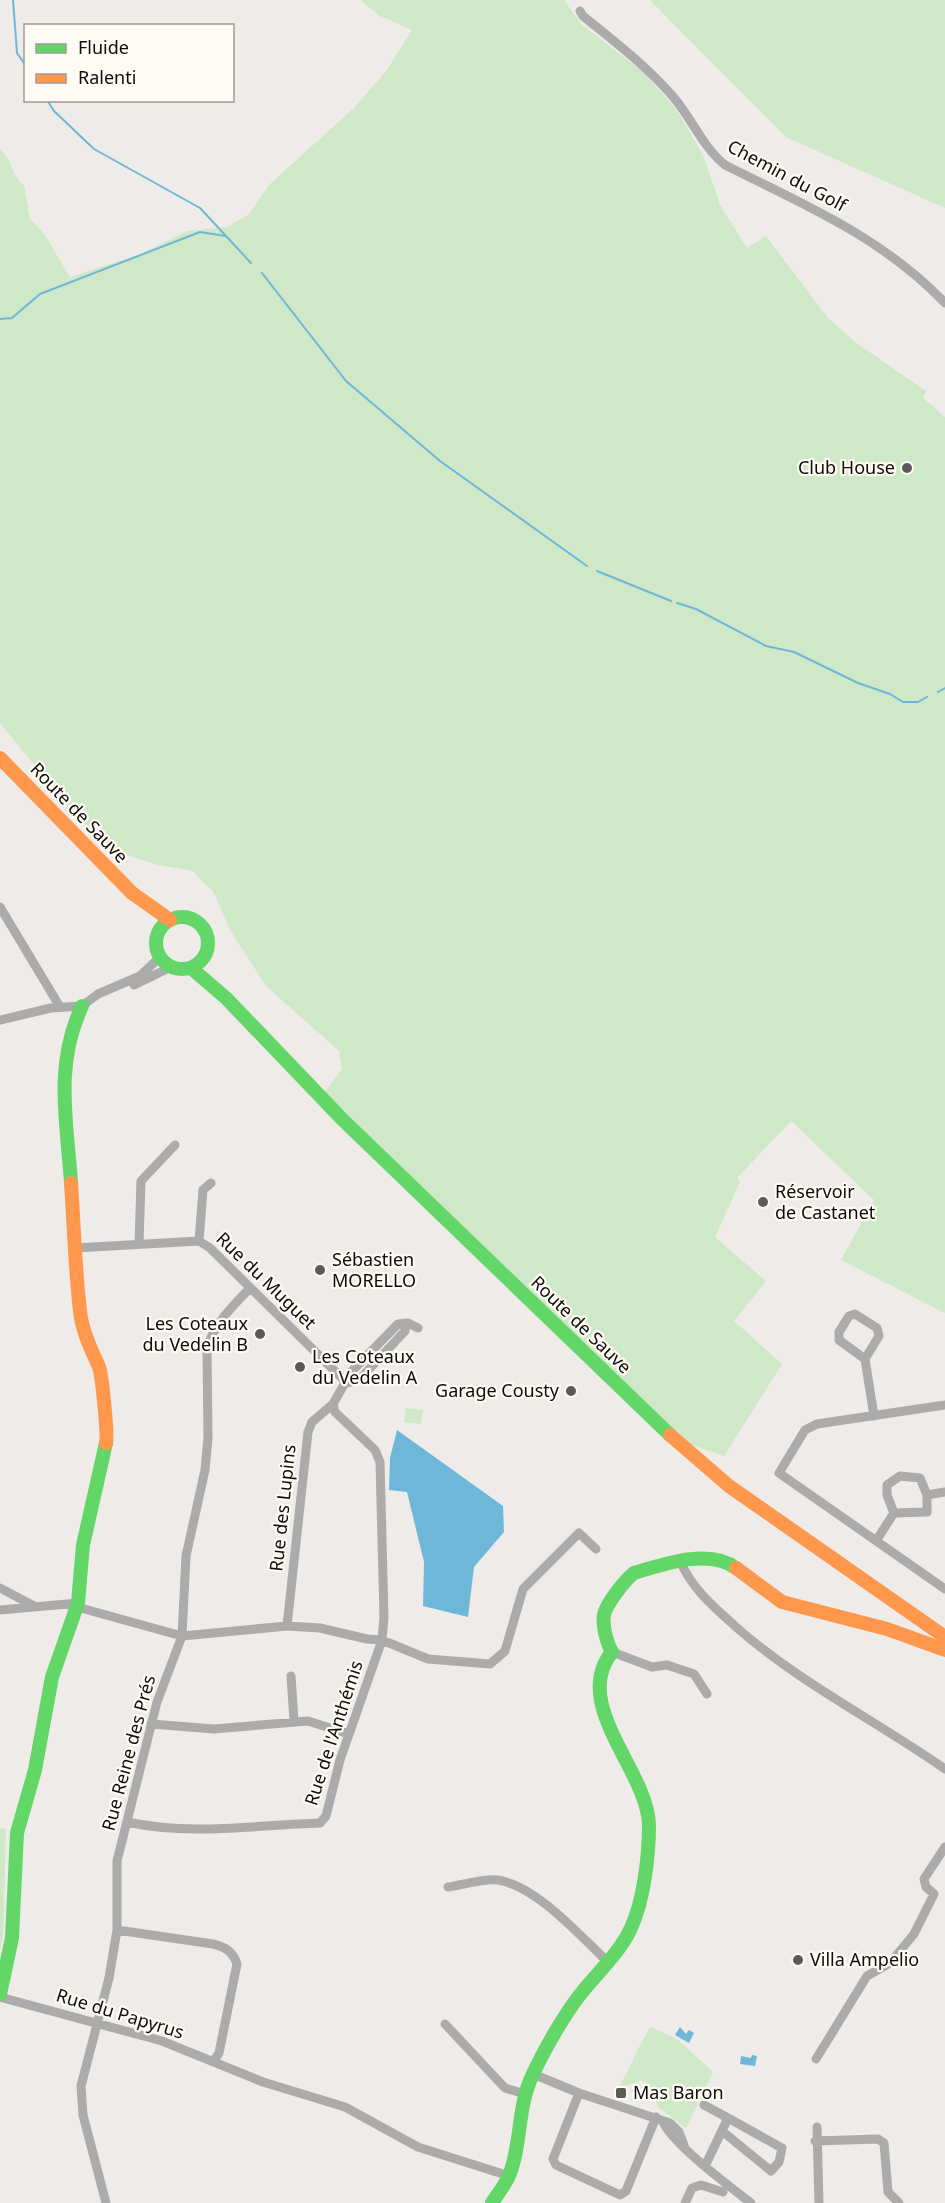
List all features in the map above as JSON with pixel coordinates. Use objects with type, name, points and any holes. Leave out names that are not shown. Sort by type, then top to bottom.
[{"type":"street","name":"Chemin du Golf","points":[[580,10],[583,16],[656,78],[677,101],[714,156],[725,165],[862,234],[900,261],[945,303]]},
{"type":"street","name":"Route de Sauve","points":[[0,758],[132,893],[151,918],[157,937]]},
{"type":"street","name":"Route de Sauve","points":[[132,893],[170,920]]},
{"type":"street","points":[[0,907],[60,1007]]},
{"type":"street","points":[[0,1996],[12,1938],[17,1833],[35,1770],[52,1677],[77,1605],[83,1545],[107,1440],[108,1421],[103,1412],[100,1369],[91,1353],[80,1312],[63,1092],[75,1021],[82,1006],[98,994],[135,985],[171,967],[191,968],[205,958],[209,941],[202,926],[186,917],[170,920],[157,937],[160,957],[171,967]]},
{"type":"street","points":[[111,990],[140,976],[160,957]]},
{"type":"street","name":"Route de Sauve","points":[[205,958],[226,998]]},
{"type":"street","name":"Route de Sauve","points":[[191,968],[226,998],[342,1119],[689,1454],[729,1486],[945,1637]]},
{"type":"street","points":[[0,1020],[60,1007],[82,1006]]},
{"type":"street","points":[[139,1244],[141,1181],[175,1145]]},
{"type":"street","points":[[199,1241],[203,1190],[211,1183]]},
{"type":"street","name":"Rue du Muguet","points":[[75,1248],[199,1241],[210,1248],[347,1383]]},
{"type":"street","name":"Rue Reine des Prés","points":[[106,2203],[83,2115],[81,2086],[109,1978],[117,1930],[117,1861],[157,1702],[182,1636],[186,1556],[205,1470],[208,1438],[207,1348],[211,1335],[220,1322],[250,1288]]},
{"type":"street","points":[[865,1359],[839,1340],[839,1332],[849,1316],[855,1314],[877,1328],[879,1336],[865,1359],[874,1416]]},
{"type":"street","name":"Rue des Lupins","points":[[287,1626],[308,1432],[312,1422],[333,1404],[347,1383],[351,1372],[398,1324],[408,1323],[418,1328]]},
{"type":"street","name":"Rue de l'Anthémis","points":[[127,1822],[154,1828],[203,1830],[320,1823],[326,1816],[349,1734],[382,1640],[384,1617],[380,1462],[375,1450],[335,1412],[333,1404]]},
{"type":"street","points":[[945,1405],[817,1424],[805,1430],[778,1473],[945,1589]]},
{"type":"street","points":[[900,1476],[920,1478],[927,1495],[927,1512],[894,1513],[887,1496],[887,1485],[900,1476]]},
{"type":"street","points":[[927,1495],[945,1491]]},
{"type":"street","points":[[876,1541],[894,1513]]},
{"type":"street","points":[[0,1610],[77,1605],[182,1636],[287,1626],[320,1628],[367,1639],[382,1640],[428,1659],[442,1662],[496,1661],[505,1652],[523,1589],[579,1533],[596,1549]]},
{"type":"street","points":[[707,1694],[694,1674],[667,1665],[652,1667],[612,1652],[608,1644],[604,1615],[625,1580],[634,1573],[712,1557],[725,1560],[782,1602],[887,1629],[945,1650]]},
{"type":"street","points":[[680,1562],[689,1582],[701,1596],[748,1638],[816,1689],[906,1742],[945,1769]]},
{"type":"street","points":[[0,1588],[34,1606]]},
{"type":"street","points":[[492,2203],[509,2176],[525,2094],[533,2074],[578,1997],[609,1963],[631,1929],[641,1901],[649,1824],[642,1789],[607,1728],[601,1694],[603,1663],[612,1652]]},
{"type":"street","points":[[291,1676],[294,1721]]},
{"type":"street","points":[[151,1725],[214,1729],[294,1721],[320,1723],[349,1734]]},
{"type":"street","points":[[816,2059],[867,1976],[890,1964],[914,1934],[934,1894],[926,1887],[924,1879],[945,1847]]},
{"type":"street","points":[[448,1887],[497,1880],[522,1889],[562,1919],[609,1963]]},
{"type":"street","points":[[117,1930],[223,1946],[234,1955],[237,1964],[219,2053],[213,2062]]},
{"type":"street","name":"Rue du Papyrus","points":[[0,1996],[162,2041],[263,2082],[345,2107],[418,2147],[509,2176]]},
{"type":"street","points":[[445,2024],[505,2088],[525,2094]]},
{"type":"street","points":[[533,2074],[579,2093],[670,2123],[679,2132],[684,2145],[705,2166],[751,2203]]},
{"type":"street","points":[[579,2093],[553,2159],[556,2165],[620,2195],[627,2191],[659,2119]]},
{"type":"street","points":[[704,2105],[782,2148],[779,2162],[771,2171],[722,2131]]},
{"type":"street","points":[[705,2166],[728,2118]]},
{"type":"street","points":[[817,2127],[815,2141],[819,2203]]},
{"type":"street","points":[[815,2141],[878,2139],[884,2143],[888,2192],[899,2203]]},
{"type":"street","points":[[685,2203],[692,2188],[701,2185],[723,2192],[735,2190]]},
{"type":"street","points":[[718,2202],[723,2192]]},
{"type":"green space","points":[[361,0],[564,0],[581,24],[643,72],[676,109],[703,155],[720,205],[747,248],[766,236],[828,318],[855,342],[926,391],[923,398],[945,417],[945,1313],[841,1260],[874,1200],[791,1121],[737,1178],[740,1182],[715,1237],[766,1281],[734,1321],[782,1364],[724,1456],[686,1443],[325,1092],[342,1069],[339,1051],[266,986],[230,930],[214,893],[193,871],[154,864],[118,852],[76,816],[0,723],[0,150],[7,157],[16,176],[24,185],[30,219],[45,235],[70,277],[141,254],[187,231],[227,227],[248,215],[270,184],[354,108],[387,70],[412,30],[378,15]]},
{"type":"green space","points":[[650,0],[945,0],[945,208],[786,137]]},
{"type":"green space","points":[[406,1408],[423,1410],[421,1424],[404,1422]]},
{"type":"green space","points":[[0,1828],[6,1829],[3,1937],[0,1950]]},
{"type":"green space","points":[[651,2027],[677,2039],[713,2072],[686,2128],[659,2108],[650,2087],[642,2080],[618,2089]]},
{"type":"water","points":[[397,1430],[503,1506],[504,1532],[474,1567],[468,1617],[423,1606],[424,1562],[407,1492],[389,1490],[390,1458]]},
{"type":"water","points":[[680,2027],[686,2034],[689,2030],[694,2033],[689,2043],[675,2035]]},
{"type":"water","points":[[752,2055],[757,2056],[755,2066],[740,2064],[741,2056],[751,2058]]},
{"type":"waterway","points":[[13,0],[17,53],[24,63]]},
{"type":"waterway","points":[[48,102],[54,111],[94,149],[200,208],[251,263]]},
{"type":"waterway","points":[[0,319],[12,318],[40,294],[200,232],[225,236]]},
{"type":"waterway","points":[[262,273],[346,381],[440,461],[587,566]]},
{"type":"waterway","points":[[597,571],[671,601]]},
{"type":"waterway","points":[[677,603],[696,609],[766,646],[794,652],[858,683],[890,694],[903,702],[918,702],[927,697]]},
{"type":"waterway","points":[[938,692],[945,688]]},
{"type":"traffic: fast","points":[[177,917],[187,917],[201,924],[208,943],[201,962],[187,969],[177,969],[167,965],[160,958],[156,948],[156,938],[160,928],[167,921],[177,917]]},
{"type":"traffic: fast","points":[[191,968],[226,998],[342,1119],[670,1435]]},
{"type":"traffic: fast","points":[[71,1183],[65,1116],[65,1072],[73,1028],[82,1006]]},
{"type":"traffic: fast","points":[[0,1994],[12,1938],[17,1833],[35,1770],[52,1677],[78,1603],[83,1545],[106,1443]]},
{"type":"traffic: fast","points":[[492,2203],[507,2179],[513,2164],[524,2099],[537,2065],[573,2004],[626,1937],[636,1917],[642,1891],[649,1837],[645,1804],[637,1782],[614,1738],[600,1693],[601,1672],[612,1652],[604,1629],[605,1610],[616,1592],[634,1573],[672,1562],[700,1558],[725,1562],[736,1568]]},
{"type":"traffic: slow","points":[[0,758],[132,893],[170,920]]},
{"type":"traffic: slow","points":[[71,1183],[80,1311],[85,1333],[100,1372],[106,1443]]},
{"type":"traffic: slow","points":[[670,1435],[729,1486],[945,1637]]},
{"type":"traffic: slow","points":[[736,1568],[782,1602],[887,1629],[945,1650]]},
{"type":"place","name":"Club House","points":[[907,468]]},
{"type":"place","name":"Réservoir de Castanet","points":[[763,1202]]},
{"type":"place","name":"Sébastien MORELLO","points":[[320,1270]]},
{"type":"place","name":"Les Coteaux du Vedelin B","points":[[260,1334]]},
{"type":"place","name":"Les Coteaux du Vedelin A","points":[[300,1367]]},
{"type":"place","name":"Garage Cousty","points":[[571,1391]]},
{"type":"place","name":"Villa Ampelio","points":[[798,1960]]},
{"type":"place","name":"Mas Baron","points":[[621,2093]]}]
